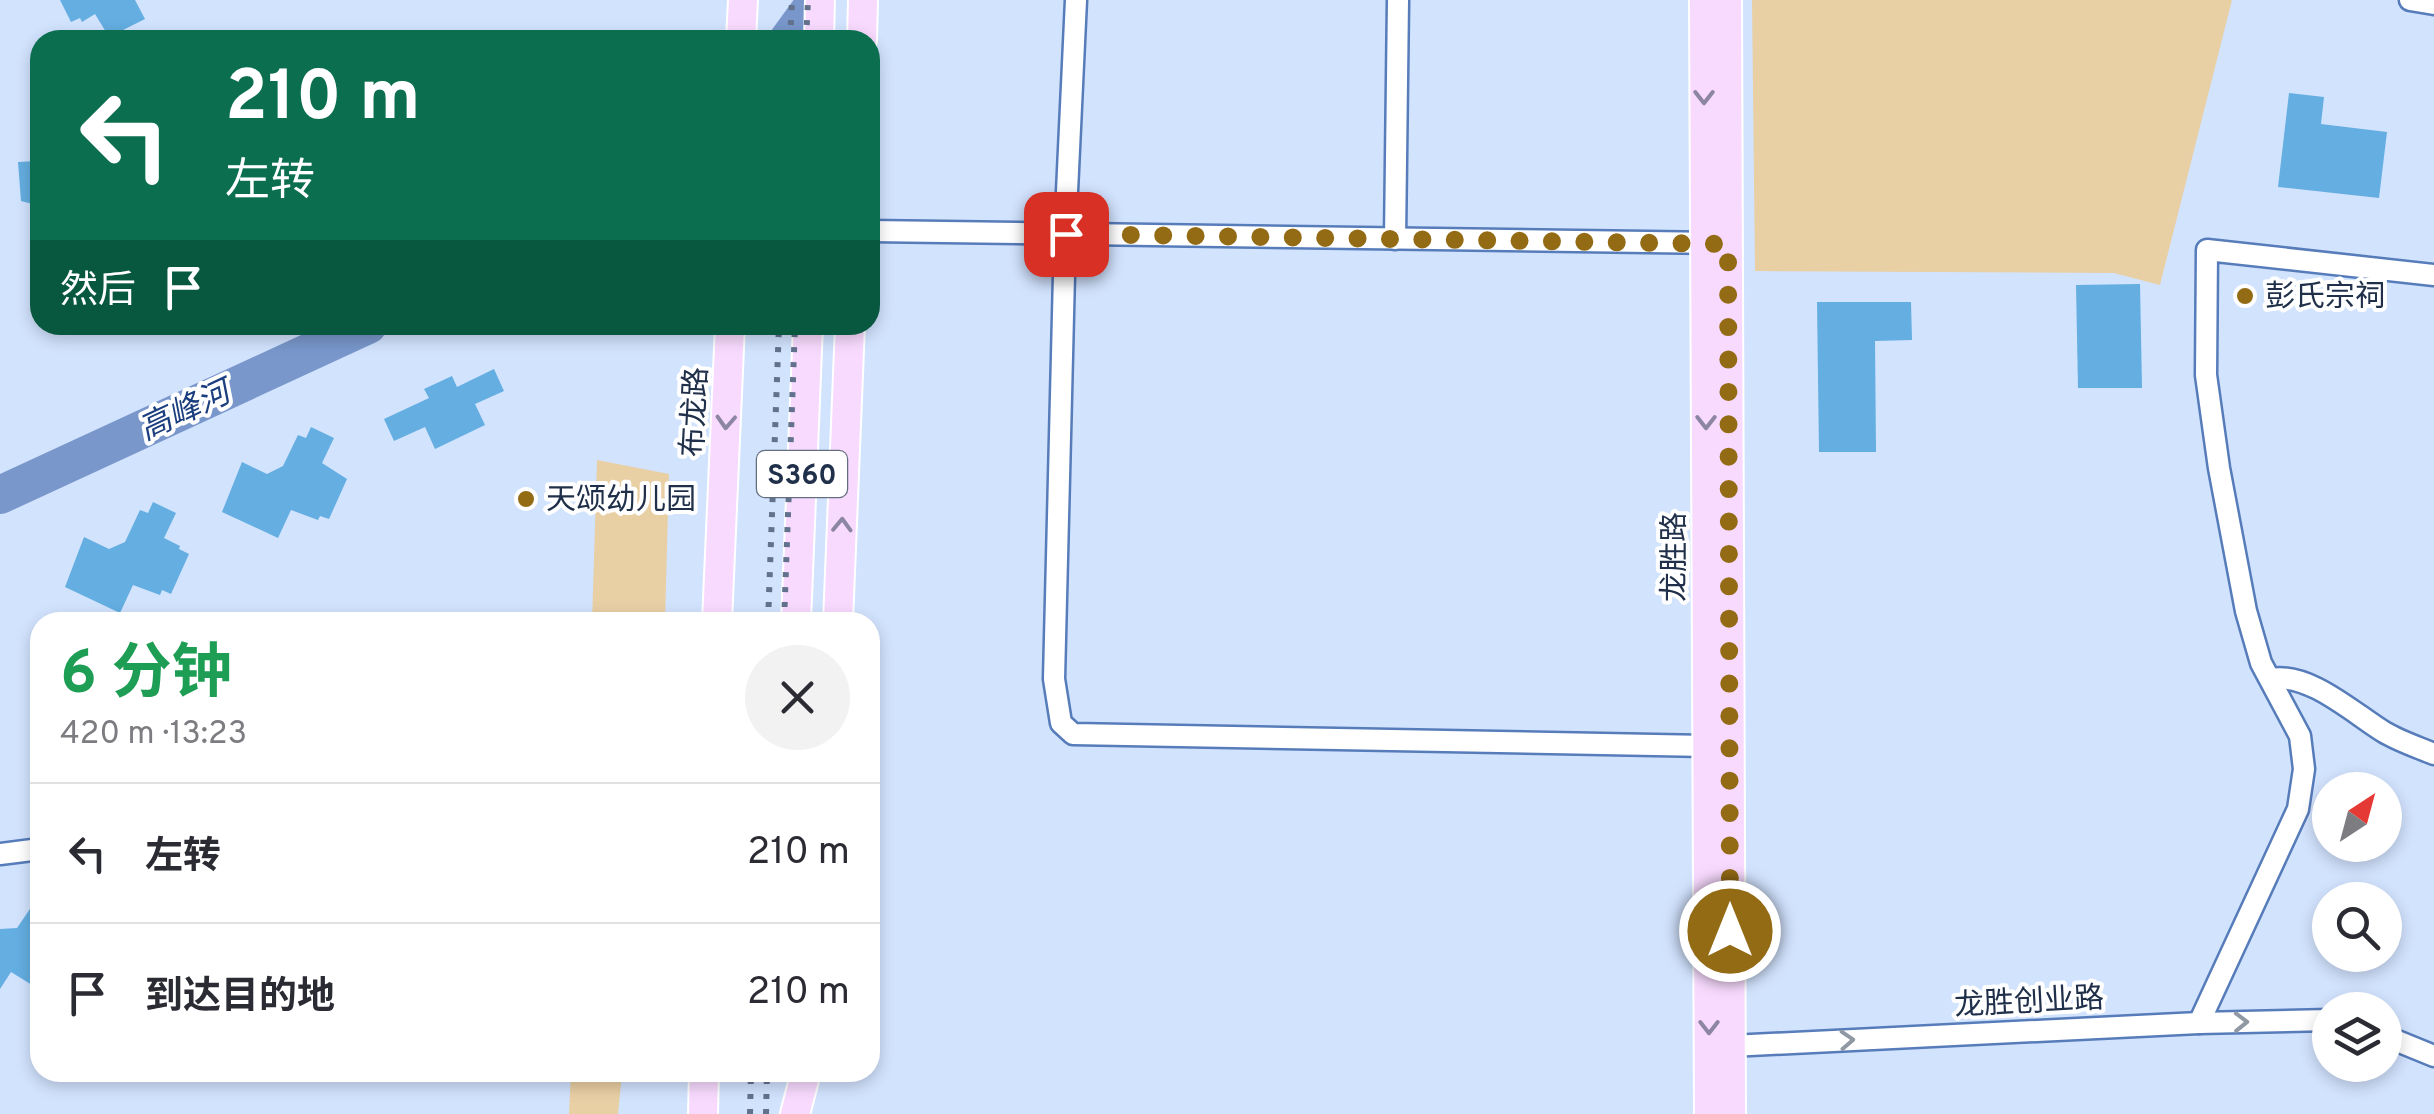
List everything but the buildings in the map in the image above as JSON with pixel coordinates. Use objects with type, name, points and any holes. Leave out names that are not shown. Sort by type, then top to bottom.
[{"type":"main road","points":[[819,30],[820,0]]},
{"type":"main road","points":[[862,30],[863,0]]},
{"type":"main road","name":"龙胜路","points":[[1704,0],[1716,243],[1740,1045],[1731,1114]]},
{"type":"main road","name":"龙胜路","points":[[1709,1114],[1707,746],[1716,243],[1727,0]]},
{"type":"main road","name":"布龙路","points":[[716,612],[730,335]]},
{"type":"main road","name":"S360","points":[[796,612],[808,335]]},
{"type":"main road","points":[[838,612],[850,335]]},
{"type":"main road","points":[[703,1114],[704,1082]]},
{"type":"main road","points":[[785,1082],[787,1114]]},
{"type":"main road","points":[[795,1114],[803,1082]]},
{"type":"street","points":[[1076,0],[1054,679],[1061,724],[1072,734],[1707,746]]},
{"type":"street","points":[[1396,239],[1398,0]]},
{"type":"street","points":[[2410,0],[2434,4]]},
{"type":"street","points":[[880,231],[1716,243]]},
{"type":"street","points":[[2199,1023],[2293,820],[2304,769],[2300,736],[2250,632],[2206,375],[2207,250],[2434,275]]},
{"type":"street","points":[[2271,680],[2293,680],[2328,694],[2387,734],[2434,754]]},
{"type":"street","points":[[0,854],[30,850]]},
{"type":"street","name":"龙胜创业路","points":[[1740,1045],[2312,1020]]},
{"type":"street","points":[[2402,1043],[2434,1056]]},
{"type":"shaded area","points":[[1752,0],[2232,0],[2160,285],[2114,273],[1755,271]]},
{"type":"shaded area","points":[[597,460],[669,474],[665,612],[592,612]]},
{"type":"shaded area","points":[[571,1082],[621,1082],[618,1114],[569,1114]]},
{"type":"waterway","name":"高峰河","points":[[795,30],[817,0]]},
{"type":"waterway","name":"高峰河","points":[[0,495],[346,335]]},
{"type":"railway","points":[[790,30],[792,0]]},
{"type":"railway","points":[[806,30],[808,0]]},
{"type":"railway","points":[[768,612],[779,335]]},
{"type":"railway","points":[[784,612],[795,335]]},
{"type":"railway","points":[[750,1114],[751,1082]]},
{"type":"railway","points":[[766,1114],[767,1082]]},
{"type":"place","name":"彭氏宗祠","points":[[2245,296]]},
{"type":"place","name":"天颂幼儿园","points":[[526,499]]},
{"type":"route","points":[[1066,234],[1728,244],[1730,931]]}]
